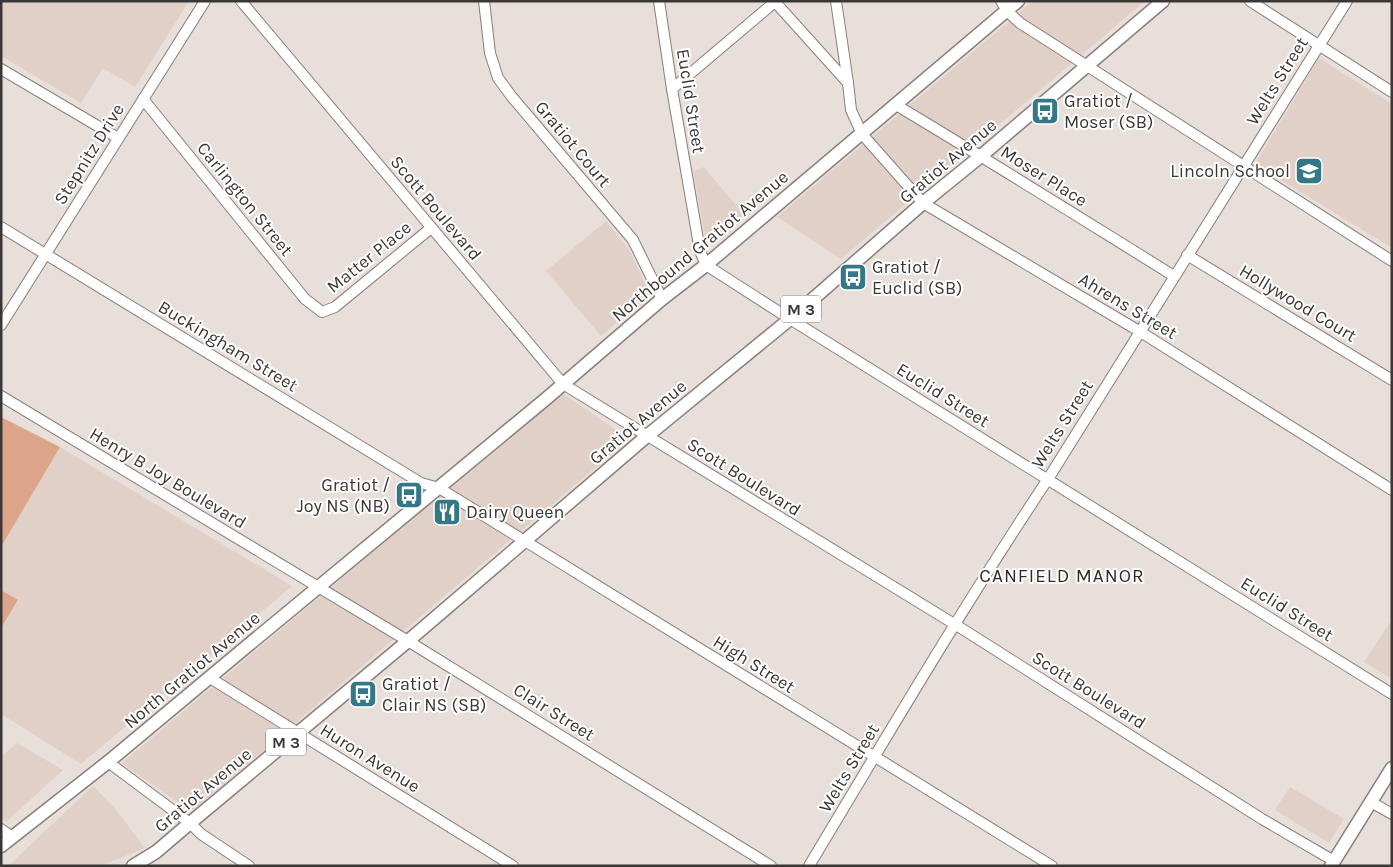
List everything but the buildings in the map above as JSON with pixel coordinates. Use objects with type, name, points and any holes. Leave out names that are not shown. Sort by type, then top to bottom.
[{"type":"main road","name":"Northbound Gratiot Avenue","points":[[403,518],[662,299],[706,265],[862,134],[1004,6],[1018,1]]},
{"type":"main road","name":"Gratiot Avenue","points":[[133,866],[156,852],[408,641],[524,540],[790,319],[923,203],[1164,1]]},
{"type":"main road","name":"North Gratiot Avenue","points":[[1,846],[108,762],[403,518]]},
{"type":"main road","points":[[1332,863],[1392,768]]},
{"type":"street","name":"Stepnitz Drive","points":[[1,325],[205,1]]},
{"type":"street","name":"Gratiot Court","points":[[484,1],[490,53],[498,78],[633,240],[662,299]]},
{"type":"street","name":"Euclid Street","points":[[659,1],[700,251],[706,265],[1392,694]]},
{"type":"street","name":"Ahrens Street","points":[[836,1],[851,110],[862,134],[923,203],[1140,332],[1392,490]]},
{"type":"street","points":[[1250,1],[1392,92]]},
{"type":"street","name":"Welts Street","points":[[809,866],[954,624],[1000,550],[1048,479],[1346,1]]},
{"type":"street","name":"Scott Boulevard","points":[[245,2],[431,228],[563,384],[954,624],[1332,863]]},
{"type":"street","points":[[672,89],[776,2],[848,83]]},
{"type":"street","points":[[1004,6],[1020,24],[1392,262]]},
{"type":"street","points":[[1,69],[118,138]]},
{"type":"street","name":"Carlington Street","points":[[142,99],[305,299],[322,312],[327,310]]},
{"type":"street","name":"Moser Place","points":[[896,105],[1174,276]]},
{"type":"street","name":"Buckingham Street","points":[[1,227],[421,483],[439,488]]},
{"type":"street","name":"Matter Place","points":[[327,310],[334,307],[431,228]]},
{"type":"street","name":"Hollywood Court","points":[[1187,255],[1392,380]]},
{"type":"street","name":"Henry B Joy Boulevard","points":[[1,396],[319,587]]},
{"type":"street","name":"High Street","points":[[439,488],[1052,866]]},
{"type":"street","name":"Clair Street","points":[[319,587],[771,866]]},
{"type":"street","name":"Huron Avenue","points":[[210,678],[513,866]]},
{"type":"street","points":[[108,762],[202,834],[249,866]]},
{"type":"street","points":[[1371,802],[1392,814]]},
{"type":"street","points":[[1,829],[12,837]]},
{"type":"shaded area","points":[[1,1],[189,1],[135,87],[103,68],[81,103],[1,56]]},
{"type":"shaded area","points":[[1033,1],[1145,1],[841,259],[777,217]]},
{"type":"shaded area","points":[[1319,58],[1392,104],[1392,248],[1255,164]]},
{"type":"shaded area","points":[[704,167],[744,215],[707,247],[693,171]]},
{"type":"shaded area","points":[[606,221],[629,249],[650,294],[601,336],[546,271]]},
{"type":"shaded area","points":[[562,393],[629,439],[191,812],[122,763]]},
{"type":"shaded area","points":[[1,417],[60,447],[1,547]]},
{"type":"shaded area","points":[[60,447],[292,586],[81,764],[1,714],[1,628],[18,601],[1,590],[1,547]]},
{"type":"shaded area","points":[[1,590],[18,600],[1,628]]},
{"type":"shaded area","points":[[1392,619],[1392,679],[1364,662]]},
{"type":"shaded area","points":[[17,743],[63,770],[6,822],[1,818],[1,757]]},
{"type":"shaded area","points":[[93,786],[116,810],[145,848],[100,866],[8,866]]},
{"type":"shaded area","points":[[1290,787],[1344,819],[1329,843],[1275,810]]},
{"type":"place","name":"Gratiot / Moser (SB)","points":[[1045,111]]},
{"type":"place","name":"Lincoln School","points":[[1309,171]]},
{"type":"place","name":"Gratiot / Euclid (SB)","points":[[853,277]]},
{"type":"place","name":"Gratiot / Joy NS (NB)","points":[[409,495]]},
{"type":"place","name":"Dairy Queen","points":[[447,512]]},
{"type":"place","name":"Gratiot / Clair NS (SB)","points":[[363,694]]},
{"type":"district","name":"CANFIELD MANOR","points":[[1062,576]]}]
